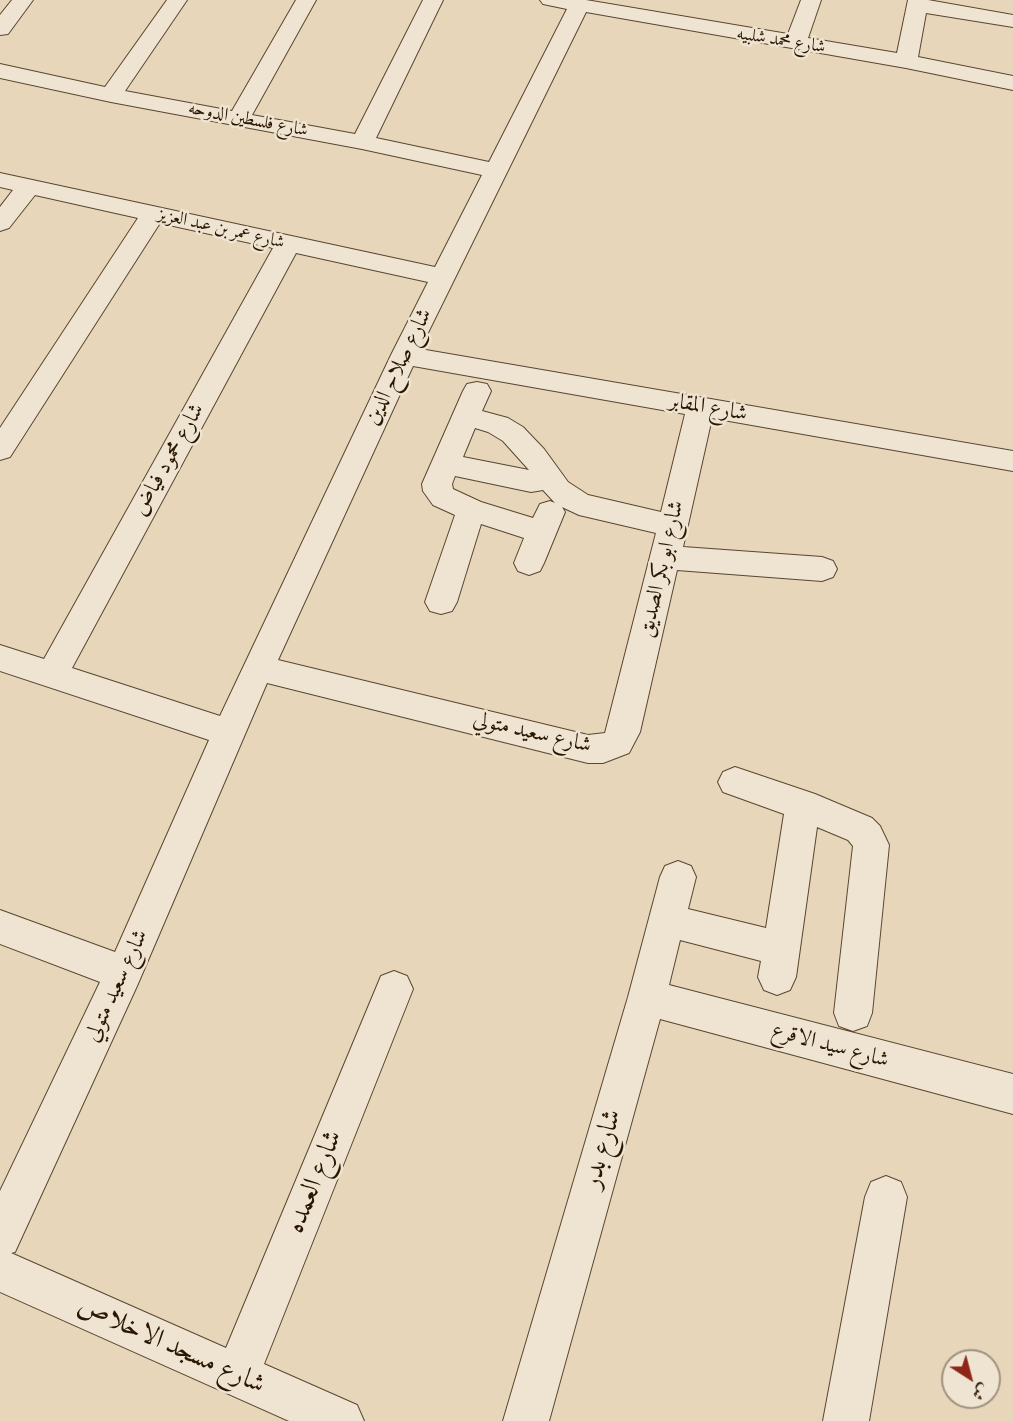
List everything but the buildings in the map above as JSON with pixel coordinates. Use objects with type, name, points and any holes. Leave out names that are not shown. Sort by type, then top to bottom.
[{"type":"street","points":[[0,29],[24,0]]},
{"type":"street","points":[[111,95],[177,0]]},
{"type":"street","points":[[239,118],[306,0]]},
{"type":"street","points":[[362,142],[433,0]]},
{"type":"street","name":"شارع محمد شلبيه","points":[[550,0],[579,5],[609,5],[680,24],[906,61],[1013,82]]},
{"type":"street","points":[[680,24],[688,0]]},
{"type":"street","points":[[796,43],[811,0]]},
{"type":"street","points":[[906,61],[918,2],[1013,21]]},
{"type":"street","name":"شارع صلاح الدين","points":[[230,733],[404,355],[579,5]]},
{"type":"street","name":"شارع فلسطين الدوحه","points":[[0,71],[111,95],[362,142],[496,171]]},
{"type":"street","name":"شارع عمر بن عبد العزيز","points":[[0,180],[443,277]]},
{"type":"street","points":[[0,223],[29,186]]},
{"type":"street","points":[[0,450],[153,214]]},
{"type":"street","name":"شارع محمود فياض","points":[[51,676],[288,244]]},
{"type":"street","name":"شارع المقابر","points":[[404,355],[1013,461]]},
{"type":"street","points":[[542,532],[471,510],[443,497],[438,491],[436,484],[472,404],[513,434],[534,456],[553,485],[579,504],[672,526]]},
{"type":"street","name":"شارع ابو بكر الصديق","points":[[623,732],[701,407]]},
{"type":"street","points":[[446,464],[553,485]]},
{"type":"street","points":[[529,563],[542,532],[553,485]]},
{"type":"street","points":[[441,602],[471,510]]},
{"type":"street","points":[[665,557],[822,569]]},
{"type":"street","points":[[0,658],[230,733]]},
{"type":"street","name":"شارع سعيد متولي","points":[[258,668],[588,748],[603,749],[616,743],[623,732]]},
{"type":"street","name":"شارع سعيد متولي","points":[[0,1236],[124,973],[230,733]]},
{"type":"street","points":[[735,782],[802,805],[860,829],[868,837],[872,845],[854,1012]]},
{"type":"street","points":[[666,920],[779,963],[802,805]]},
{"type":"street","name":"شارع بدر","points":[[526,1421],[647,997],[678,877]]},
{"type":"street","points":[[0,927],[124,973]]},
{"type":"street","name":"شارع العمده","points":[[237,1375],[394,989]]},
{"type":"street","name":"شارع سيد الاقرع","points":[[647,997],[1013,1095]]},
{"type":"street","points":[[846,1421],[886,1197]]},
{"type":"street","name":"شارع مسجد الاخلاص","points":[[0,1270],[341,1421]]}]
